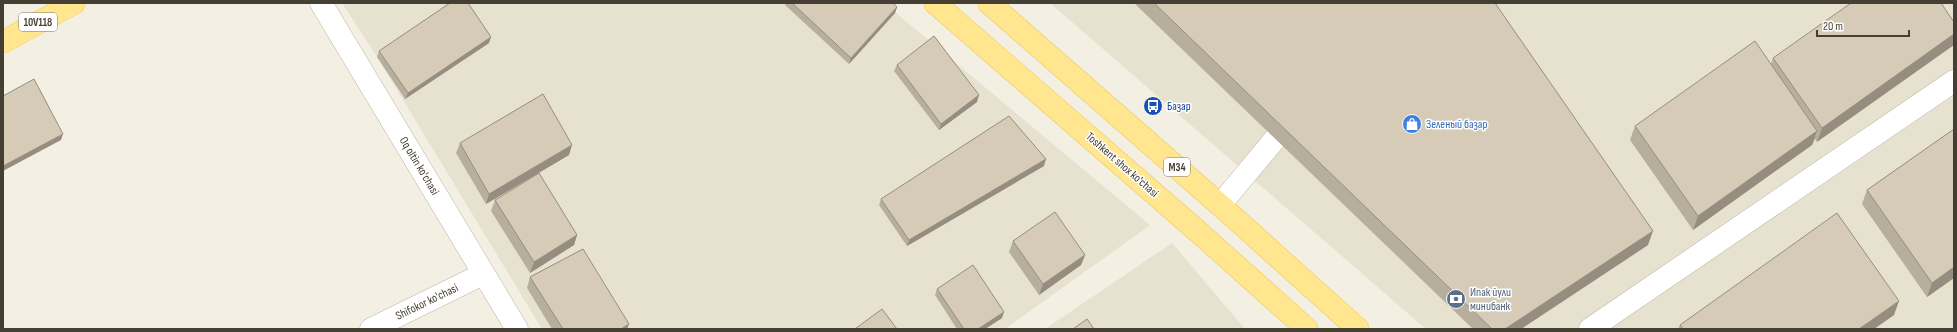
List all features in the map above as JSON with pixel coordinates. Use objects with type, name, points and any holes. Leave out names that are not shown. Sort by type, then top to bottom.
[{"type":"main road","name":"10V118","points":[[3,42],[74,3]]},
{"type":"main road","name":"Toshkent shox ko'chasi","points":[[935,3],[1195,228],[1307,329]]},
{"type":"main road","name":"M34","points":[[994,4],[1358,329]]},
{"type":"street","name":"Oq oltin ko'chasi","points":[[321,3],[517,329]]},
{"type":"street","points":[[1590,329],[1954,81]]},
{"type":"street","points":[[1220,205],[1309,99]]},
{"type":"street","name":"Shifokor ko'chasi","points":[[371,329],[484,274]]},
{"type":"shaded area","points":[[342,3],[884,3],[1150,225],[1005,329],[542,329],[377,57]]},
{"type":"shaded area","points":[[1050,3],[1954,3],[1954,329],[1426,329]]},
{"type":"shaded area","points":[[1172,243],[1245,329],[1045,329]]},
{"type":"building","points":[[450,3],[468,3],[491,37],[408,93],[379,51]]},
{"type":"building","points":[[792,3],[893,3],[897,7],[851,58]]},
{"type":"building","name":"Зеленый базар","points":[[1154,3],[1495,3],[1653,231],[1505,329],[1492,329]]},
{"type":"building","points":[[1851,3],[1941,3],[1954,22],[1954,34],[1822,128],[1773,58]]},
{"type":"building","points":[[934,36],[979,95],[941,124],[897,65]]},
{"type":"building","points":[[1755,41],[1817,131],[1698,216],[1635,126]]},
{"type":"building","points":[[34,79],[63,134],[3,166],[3,96]]},
{"type":"building","points":[[543,94],[572,145],[489,194],[460,143]]},
{"type":"building","points":[[1009,116],[1046,159],[909,240],[881,199]]},
{"type":"building","points":[[1954,129],[1954,267],[1932,283],[1867,190]]},
{"type":"building","points":[[539,173],[577,235],[534,262],[495,200]]},
{"type":"building","points":[[1055,212],[1085,255],[1043,284],[1013,241]]},
{"type":"building","points":[[1837,213],[1899,301],[1859,329],[1683,329],[1680,325]]},
{"type":"building","points":[[583,249],[629,324],[621,329],[563,329],[530,277]]},
{"type":"building","points":[[973,265],[1004,312],[978,329],[964,329],[937,289]]},
{"type":"building","points":[[882,309],[897,329],[855,329]]},
{"type":"building","points":[[1087,319],[1094,329],[1073,329]]},
{"type":"place","name":"Базар","points":[[1153,106]]},
{"type":"place","name":"Зеленый базар","points":[[1412,124]]},
{"type":"place","name":"Ипак йули минибанк","points":[[1456,299]]}]
